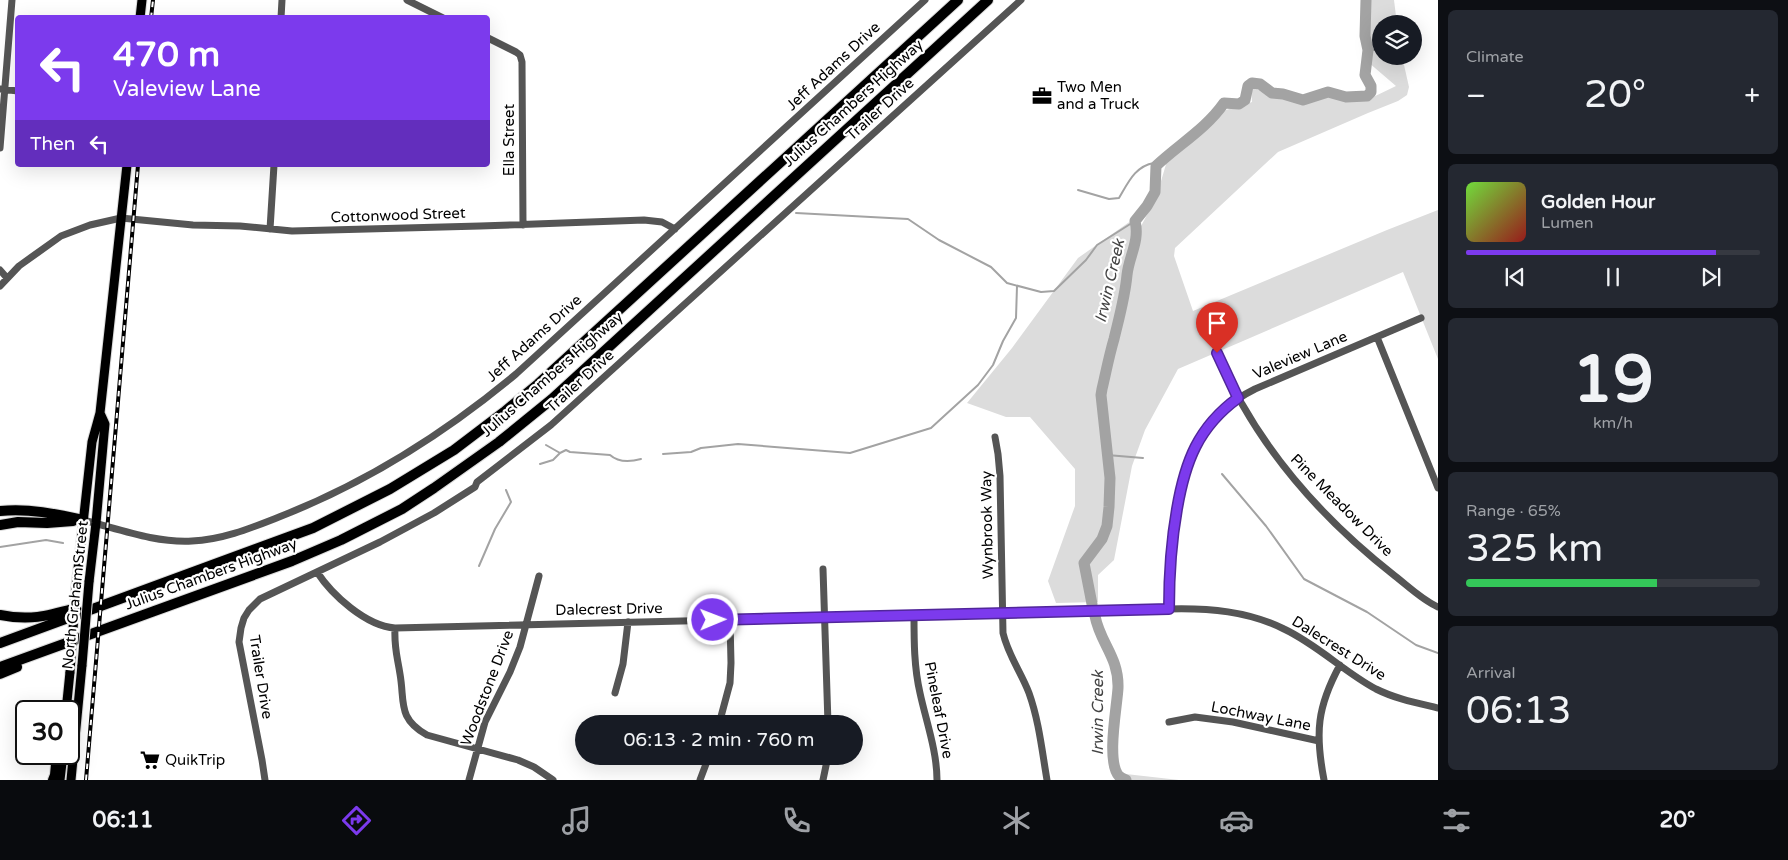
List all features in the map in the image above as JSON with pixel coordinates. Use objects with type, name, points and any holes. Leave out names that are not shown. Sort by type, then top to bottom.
[{"type":"highway","name":"Julius Chambers Highway","points":[[0,643],[313,528],[390,489],[470,438],[538,384],[958,0]]},
{"type":"highway","name":"Julius Chambers Highway","points":[[0,667],[308,554],[385,518],[434,488],[499,442],[552,399],[988,0]]},
{"type":"highway","points":[[0,511],[46,512],[84,520]]},
{"type":"highway","points":[[0,525],[18,522],[47,523],[84,520]]},
{"type":"highway","points":[[0,615],[18,618],[38,618],[149,588]]},
{"type":"highway","points":[[0,674],[36,659],[57,646]]},
{"type":"highway","points":[[53,780],[56,765]]},
{"type":"main road","points":[[140,15],[142,0]]},
{"type":"main road","name":"North Graham Street","points":[[66,700],[76,587],[92,442],[100,413],[127,167]]},
{"type":"main road","name":"North Graham Street","points":[[71,780],[105,424],[100,413]]},
{"type":"main road","points":[[60,780],[61,765]]},
{"type":"street","points":[[0,148],[2,90],[12,0]]},
{"type":"street","points":[[281,15],[282,0]]},
{"type":"street","points":[[407,0],[437,15]]},
{"type":"street","name":"Jeff Adams Drive","points":[[84,520],[165,540],[208,540],[267,522],[302,508],[345,488],[413,450],[464,415],[561,333],[925,0]]},
{"type":"street","name":"Trailer Drive","points":[[264,780],[262,760],[239,642],[240,628],[249,610],[260,599],[380,542],[434,513],[475,487],[477,482],[527,445],[559,418],[1021,0]]},
{"type":"street","name":"Ella Street","points":[[490,39],[516,52],[520,55],[522,62],[523,225]]},
{"type":"street","points":[[2,90],[15,91]]},
{"type":"street","points":[[270,229],[274,167]]},
{"type":"street","name":"Cottonwood Street","points":[[2,282],[34,254],[61,236],[90,225],[121,218],[193,225],[301,231],[644,220],[662,222],[675,228]]},
{"type":"street","points":[[0,270],[2,282]]},
{"type":"street","name":"Valeview Lane","points":[[1169,609],[1171,545],[1181,484],[1186,466],[1203,432],[1220,412],[1238,398],[1255,389],[1421,318]]},
{"type":"street","points":[[1377,337],[1438,488]]},
{"type":"street","name":"Pine Meadow Drive","points":[[1217,353],[1238,398],[1274,454],[1303,489],[1371,556],[1426,600],[1438,607]]},
{"type":"street","name":"Wynbrook Way","points":[[994,437],[999,459],[1003,632],[1007,648],[1024,681],[1035,714],[1047,780]]},
{"type":"street","points":[[824,569],[828,715]]},
{"type":"street","name":"Dalecrest Drive","points":[[317,572],[332,591],[363,617],[382,626],[395,628],[1169,609],[1218,610],[1261,620],[1298,636],[1358,678],[1390,695],[1438,708]]},
{"type":"street","name":"Woodstone Drive","points":[[469,780],[490,711],[515,660],[539,576]]},
{"type":"street","name":"Pineleaf Drive","points":[[914,615],[916,669],[919,691],[936,759],[937,780]]},
{"type":"street","points":[[721,715],[730,683],[730,620]]},
{"type":"street","points":[[615,693],[623,664],[628,622]]},
{"type":"street","points":[[395,628],[394,651],[400,674],[401,700],[408,718],[415,726],[427,735],[526,764],[552,780]]},
{"type":"street","points":[[1324,780],[1318,741],[1319,723],[1324,699],[1340,665]]},
{"type":"street","name":"Lochway Lane","points":[[1169,722],[1195,717],[1204,718],[1247,724],[1318,741]]},
{"type":"street","points":[[700,780],[706,765]]},
{"type":"street","points":[[823,780],[826,765]]},
{"type":"shaded area","points":[[1365,0],[1394,0],[1396,15],[1372,15],[1372,65],[1404,65],[1409,87],[1407,95],[1398,101],[1278,152],[1175,248],[1174,256],[1193,311],[1438,210],[1438,359],[1403,272],[1178,369],[1145,430],[1132,466],[1114,560],[1098,575],[1098,602],[1056,603],[1048,581],[1075,506],[1075,469],[1030,417],[1006,417],[967,403],[1012,348],[1078,258],[1135,218],[1140,228],[1156,198],[1167,161],[1223,111],[1252,102],[1251,87],[1299,103],[1314,102],[1330,92],[1367,100],[1396,86],[1368,62],[1370,48],[1364,6]]},
{"type":"shaded area","points":[[1117,773],[1179,780],[1123,780]]},
{"type":"waterway","name":"Irwin Creek","points":[[1092,604],[1084,563],[1102,539],[1107,526],[1109,507],[1110,478],[1101,395],[1135,242],[1135,221],[1155,192],[1156,166],[1209,121],[1224,103],[1239,104],[1245,100],[1248,86],[1252,83],[1260,84],[1272,93],[1303,100],[1328,92],[1346,97],[1367,96],[1371,92],[1371,86],[1365,75],[1368,50],[1365,36],[1366,0]]},
{"type":"waterway","points":[[1078,190],[1109,199],[1119,198],[1137,171],[1154,163],[1156,166]]},
{"type":"waterway","points":[[796,213],[908,219],[939,240],[991,267],[1007,283],[1041,292],[1054,291],[1086,260],[1097,245],[1135,221]]},
{"type":"waterway","points":[[663,454],[691,452],[701,448],[738,444],[850,453],[931,428],[978,385],[993,365],[1003,341],[1016,318],[1017,286]]},
{"type":"waterway","points":[[546,445],[560,453]]},
{"type":"waterway","points":[[540,464],[553,460],[566,450],[570,452],[610,455],[625,461],[641,459]]},
{"type":"waterway","points":[[1107,455],[1143,458]]},
{"type":"waterway","points":[[1222,474],[1266,526],[1304,579],[1367,612],[1416,645],[1438,653]]},
{"type":"waterway","points":[[479,566],[495,529],[511,502],[506,490]]},
{"type":"waterway","points":[[0,547],[46,540],[63,543]]},
{"type":"waterway","name":"Irwin Creek","points":[[1095,616],[1097,626],[1116,667],[1118,677],[1113,734],[1113,759],[1119,776],[1126,780]]},
{"type":"railway","points":[[151,15],[153,0]]},
{"type":"railway","points":[[86,780],[138,167]]},
{"type":"place","name":"Two Men and a Truck","points":[[1042,96]]},
{"type":"place","name":"QuikTrip","points":[[150,760]]},
{"type":"route","points":[[713,620],[1169,609],[1171,545],[1181,484],[1186,466],[1203,432],[1220,412],[1238,398],[1217,353]]}]
